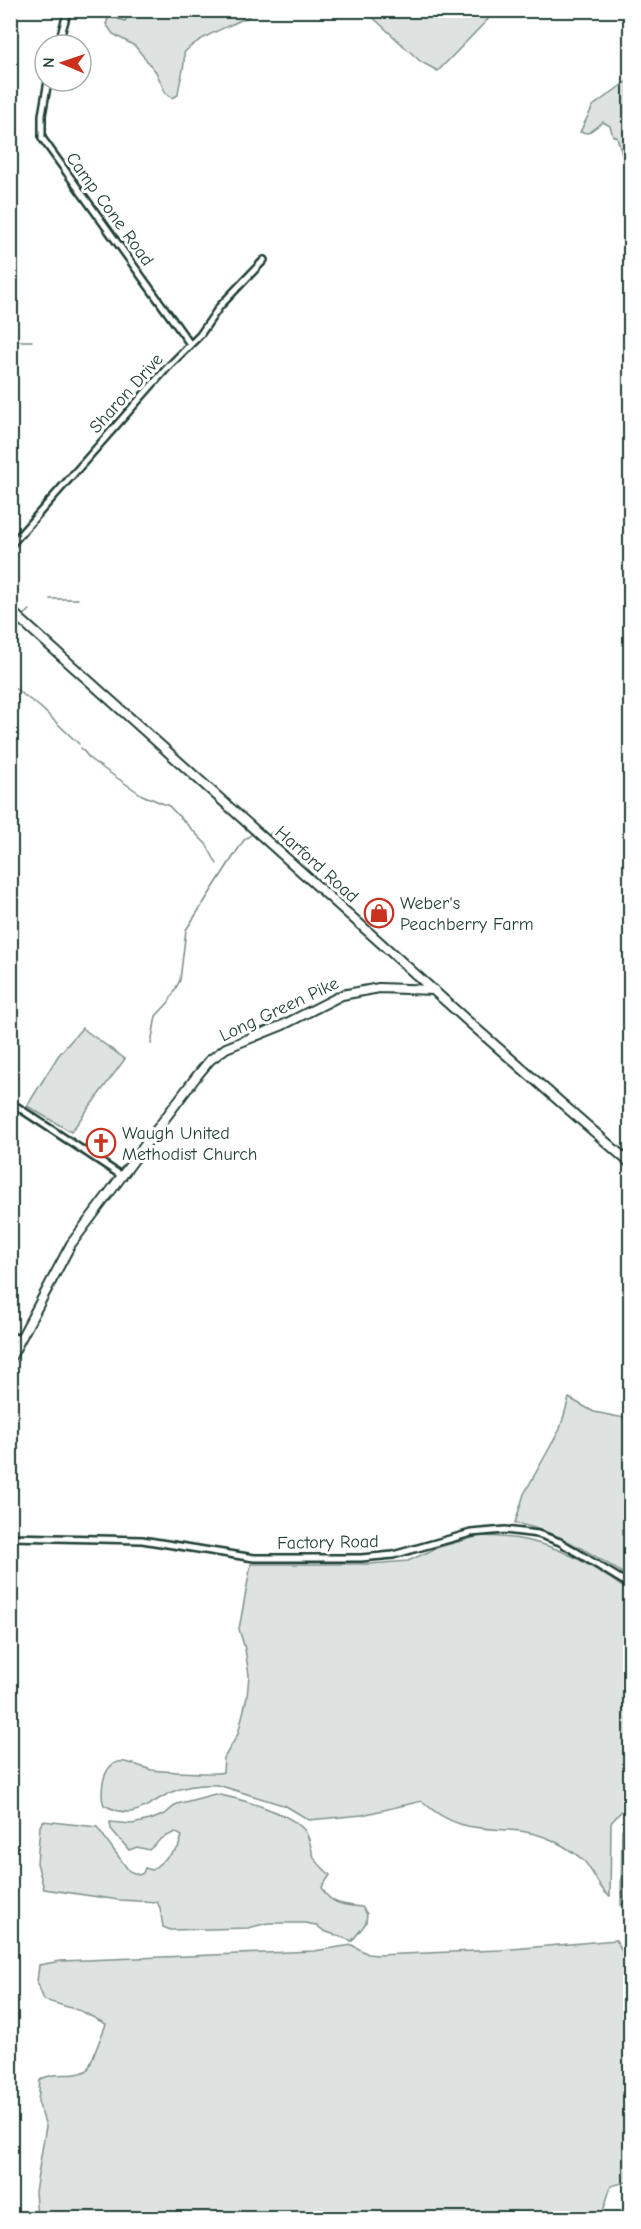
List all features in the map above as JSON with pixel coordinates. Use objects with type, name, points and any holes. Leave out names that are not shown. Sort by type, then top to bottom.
[{"type":"main road","name":"Harford Road","points":[[10,610],[630,1163]]},
{"type":"main road","name":"Long Green Pike","points":[[10,1359],[66,1251],[206,1065],[226,1048],[283,1025],[319,1005],[350,992],[379,988],[434,990]]},
{"type":"street","points":[[63,33],[68,19],[68,10]]},
{"type":"street","name":"Camp Cone Road","points":[[46,93],[42,115],[42,138],[190,344]]},
{"type":"street","name":"Sharon Drive","points":[[10,546],[204,331],[220,306],[264,260]]},
{"type":"street","points":[[10,1102],[122,1176]]},
{"type":"street","points":[[10,1335],[20,1340]]},
{"type":"street","name":"Factory Road","points":[[10,1537],[142,1540],[254,1558],[361,1558],[402,1553],[471,1533],[505,1530],[538,1534],[560,1542],[630,1585]]},
{"type":"shaded area","points":[[131,11],[258,11],[198,41],[184,53],[178,95],[172,98],[166,94],[156,72],[135,46],[113,34],[106,24],[109,16],[125,21]]},
{"type":"shaded area","points":[[366,11],[496,11],[438,71],[421,62]]},
{"type":"shaded area","points":[[630,79],[630,183],[617,137],[613,136],[610,126],[603,122],[588,133],[580,132],[593,106]]},
{"type":"shaded area","points":[[82,1028],[125,1059],[71,1132],[27,1106],[58,1056]]},
{"type":"shaded area","points":[[569,1398],[594,1412],[630,1419],[630,1578],[589,1552],[561,1538],[515,1523],[524,1494],[560,1429]]},
{"type":"shaded area","points":[[480,1536],[523,1540],[560,1550],[594,1568],[630,1592],[630,1801],[611,1823],[610,1896],[603,1890],[583,1860],[552,1840],[535,1834],[471,1827],[456,1823],[422,1801],[362,1815],[309,1820],[286,1806],[218,1785],[206,1785],[177,1790],[132,1812],[115,1810],[104,1805],[103,1782],[107,1772],[117,1762],[131,1763],[152,1770],[223,1772],[224,1758],[238,1734],[247,1697],[249,1675],[239,1629],[251,1564],[370,1564],[408,1561],[439,1547]]},
{"type":"shaded area","points":[[215,1794],[277,1812],[298,1824],[305,1831],[314,1857],[330,1875],[322,1887],[325,1893],[338,1903],[362,1907],[367,1914],[366,1923],[352,1941],[324,1931],[316,1925],[305,1923],[268,1923],[248,1928],[170,1930],[163,1927],[157,1902],[119,1900],[44,1889],[37,1863],[40,1826],[43,1821],[97,1827],[129,1871],[139,1875],[145,1868],[152,1870],[178,1848],[182,1836],[175,1832],[161,1839],[149,1850],[137,1847],[129,1850],[111,1829],[110,1822],[132,1824],[150,1820],[165,1814],[177,1804]]},
{"type":"shaded area","points":[[630,1819],[630,1875],[626,1879],[624,1903],[621,1905],[622,1830]]},
{"type":"shaded area","points":[[616,1940],[630,1966],[630,2181],[611,2186],[601,2218],[37,2218],[35,2192],[46,2126],[38,2102],[40,2080],[51,2075],[76,2074],[88,2070],[106,2024],[81,2011],[44,2000],[37,1982],[39,1965],[61,1961],[314,1951],[352,1945],[368,1954],[377,1955],[501,1950]]},
{"type":"waterway","points":[[10,341],[32,341]]},
{"type":"waterway","points":[[50,599],[78,599]]},
{"type":"waterway","points":[[23,616],[30,610]]},
{"type":"waterway","points":[[10,620],[17,622]]},
{"type":"waterway","points":[[10,685],[40,707],[79,744]]},
{"type":"waterway","points":[[81,748],[91,760],[142,795],[169,806],[206,844],[217,864]]},
{"type":"waterway","points":[[269,835],[272,832]]},
{"type":"waterway","points":[[151,1044],[156,1016],[169,1002],[180,980],[186,930],[244,840],[252,834],[262,842]]},
{"type":"place","name":"Weber's Peachberry Farm","points":[[379,913]]},
{"type":"place","name":"Waugh United Methodist Church","points":[[101,1143]]}]
